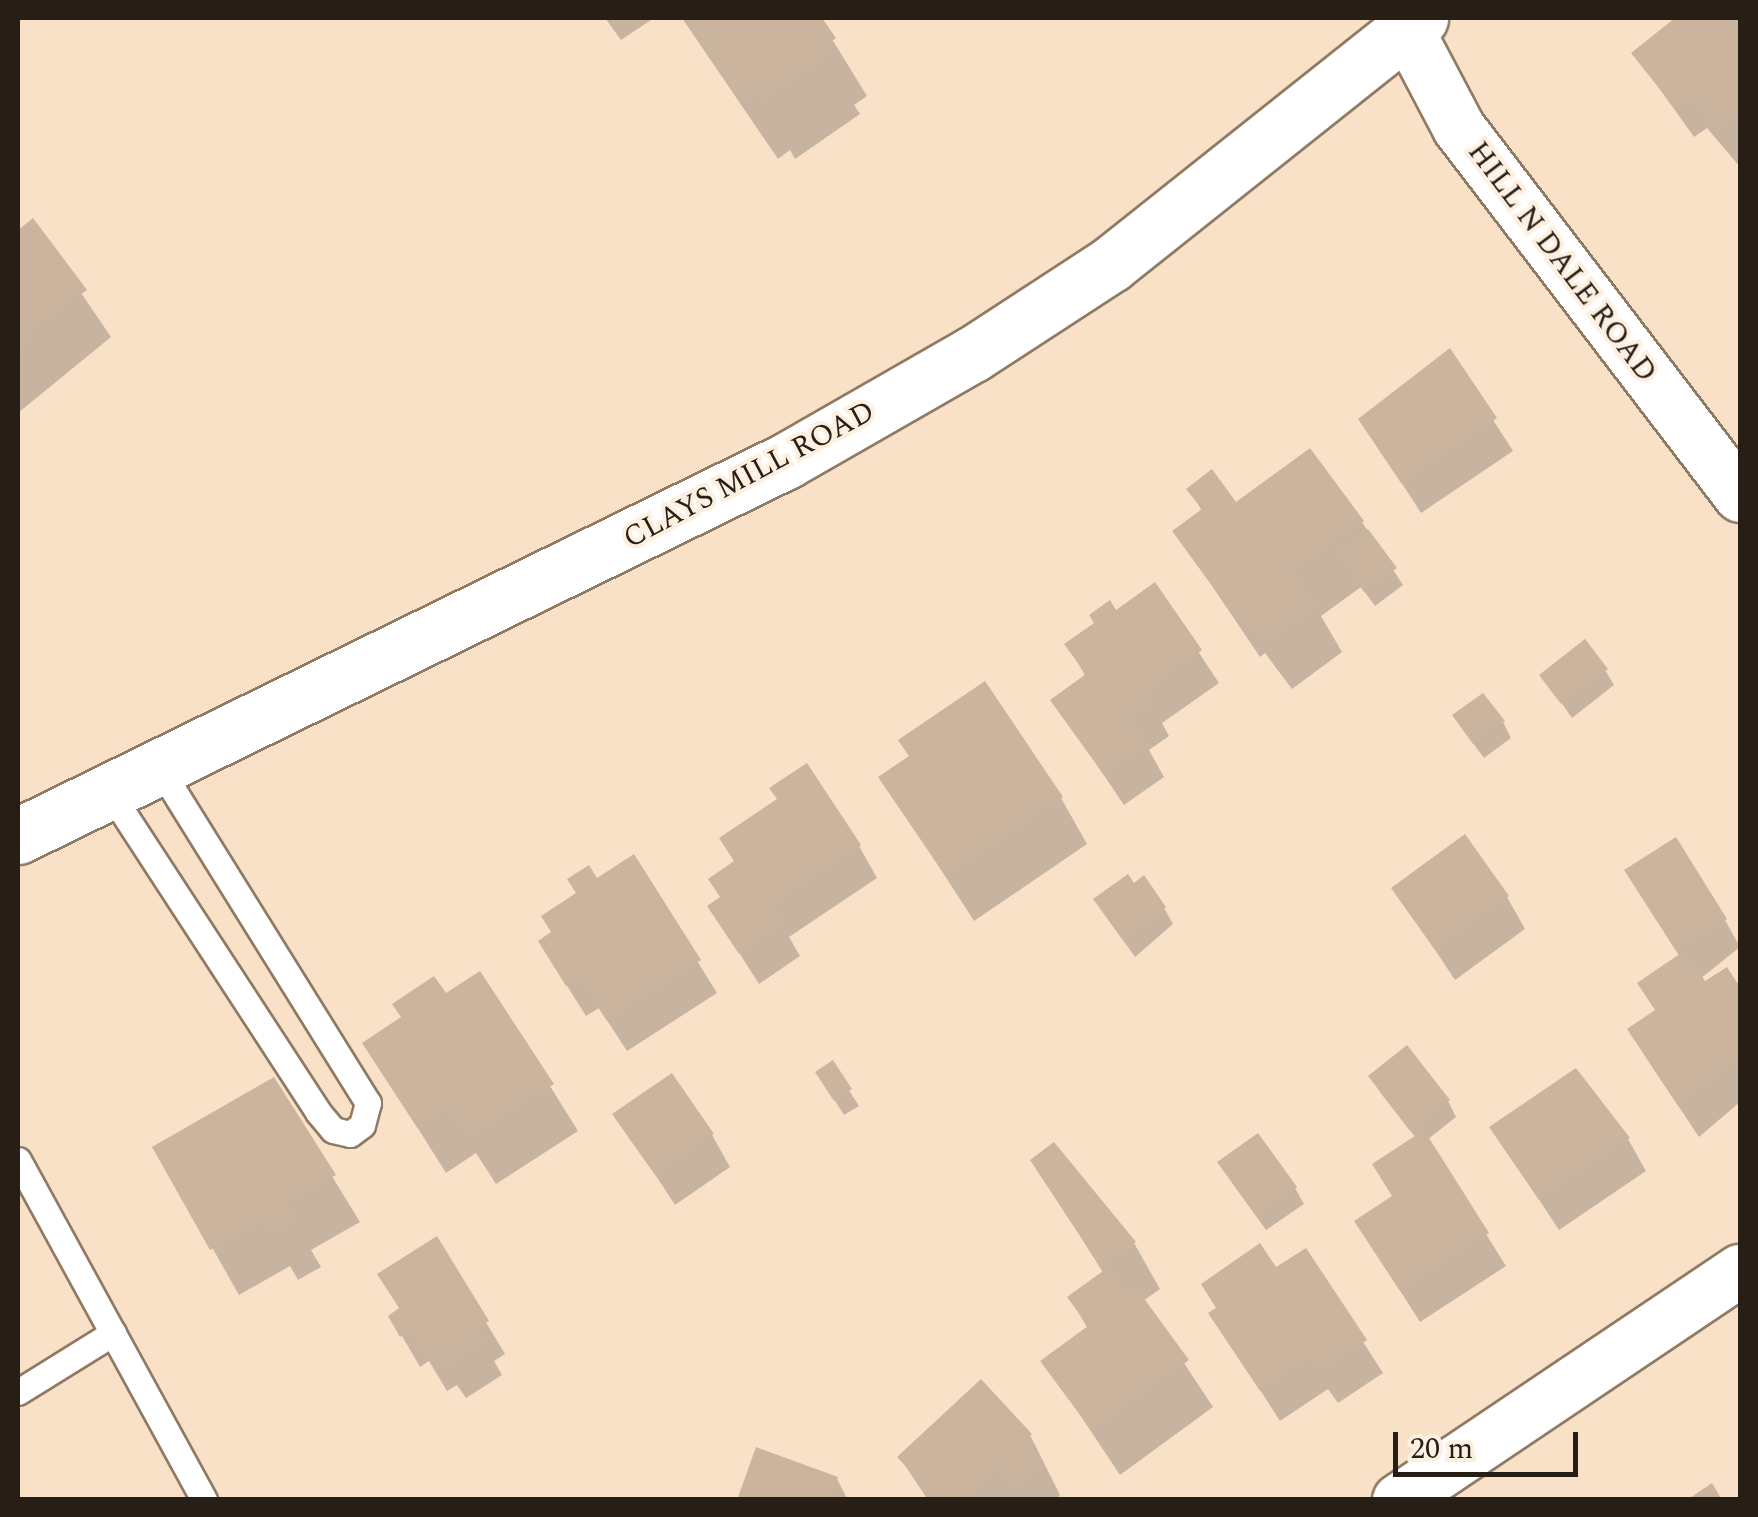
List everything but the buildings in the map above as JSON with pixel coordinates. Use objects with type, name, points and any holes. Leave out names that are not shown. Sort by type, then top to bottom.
[{"type":"main road","name":"CLAYS MILL ROAD","points":[[18,836],[786,460],[973,354],[1111,264],[1409,21]]},
{"type":"street","name":"HILL N DALE ROAD","points":[[1409,21],[1459,128],[1740,496]]},
{"type":"street","points":[[1399,1500],[1740,1271]]},
{"type":"lane","points":[[109,790],[318,1112],[334,1130],[350,1134],[362,1125],[368,1103],[159,767]]},
{"type":"lane","points":[[18,1160],[204,1500]]},
{"type":"lane","points":[[18,1392],[113,1333]]}]
